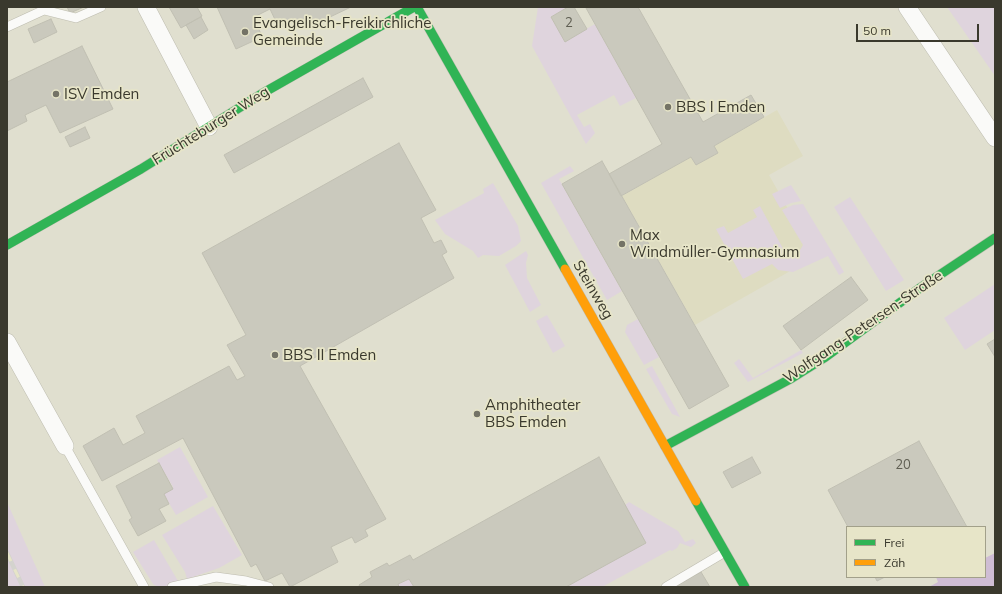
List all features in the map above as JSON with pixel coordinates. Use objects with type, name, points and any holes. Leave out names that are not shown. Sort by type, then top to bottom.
[{"type":"street","points":[[146,7],[209,127]]},
{"type":"street","name":"Früchteburger Weg","points":[[7,245],[141,169],[270,89],[415,7]]},
{"type":"street","name":"Steinweg","points":[[415,7],[745,587]]},
{"type":"street","points":[[907,7],[995,138]]},
{"type":"street","points":[[974,105],[995,118]]},
{"type":"street","name":"Wolfgang-Petersen-Straße","points":[[665,446],[812,366],[856,336],[929,282],[995,238]]},
{"type":"street","points":[[7,342],[65,446]]},
{"type":"lane","points":[[7,27],[44,10],[76,18],[101,7]]},
{"type":"lane","points":[[65,446],[144,587]]},
{"type":"lane","points":[[666,587],[725,552]]},
{"type":"lane","points":[[172,587],[216,577],[246,581],[269,587]]},
{"type":"shaded area","points":[[538,7],[568,7],[551,17],[565,41],[595,24],[636,98],[620,106],[614,95],[577,115],[584,127],[590,124],[595,133],[586,144],[532,46]]},
{"type":"shaded area","points":[[947,7],[995,7],[995,76]]},
{"type":"shaded area","points":[[777,110],[803,156],[769,175],[815,257],[695,325],[622,196],[691,157],[696,165],[718,153],[714,146]]},
{"type":"shaded area","points":[[570,166],[574,171],[559,179],[622,291],[607,300],[541,183]]},
{"type":"shaded area","points":[[493,183],[518,226],[521,241],[516,246],[499,256],[483,255],[478,258],[473,251],[445,234],[435,220],[484,193],[483,189]]},
{"type":"shaded area","points":[[791,185],[801,201],[791,203],[780,208],[772,194]]},
{"type":"shaded area","points":[[850,197],[904,280],[886,291],[834,207]]},
{"type":"shaded area","points":[[803,204],[844,272],[839,275],[828,256],[793,272],[778,270],[772,264],[743,279],[716,229],[724,226],[728,233],[757,217],[753,210],[760,206],[787,256],[796,257],[803,245],[782,210],[793,205]]},
{"type":"shaded area","points":[[526,251],[528,255],[526,263],[527,278],[541,305],[530,312],[505,265]]},
{"type":"shaded area","points":[[995,284],[995,330],[965,350],[944,318]]},
{"type":"shaded area","points":[[547,315],[565,346],[553,353],[536,321]]},
{"type":"shaded area","points":[[638,319],[659,357],[644,365],[625,332],[627,325]]},
{"type":"shaded area","points":[[801,350],[803,353],[748,382],[734,363],[739,359],[753,378]]},
{"type":"shaded area","points":[[652,366],[680,417],[672,414],[646,369]]},
{"type":"shaded area","points":[[180,447],[208,497],[176,515],[163,493],[173,487],[157,460]]},
{"type":"shaded area","points":[[7,502],[45,587],[7,587]]},
{"type":"shaded area","points":[[629,502],[678,531],[685,542],[693,539],[696,543],[691,547],[680,543],[677,548],[672,551],[670,550],[602,587],[566,587],[625,505]]},
{"type":"shaded area","points":[[213,506],[242,555],[219,568],[187,579],[185,572],[162,535]]},
{"type":"shaded area","points":[[154,540],[178,581],[166,586],[158,587],[153,584],[133,552]]},
{"type":"shaded area","points":[[995,553],[995,587],[929,587],[938,582],[936,578],[986,578],[986,558]]},
{"type":"shaded area","points":[[409,579],[414,587],[399,587],[398,584]]},
{"type":"building","points":[[67,7],[84,7],[70,13]]},
{"type":"building","points":[[169,7],[197,7],[202,16],[181,28]]},
{"type":"building","name":"Evangelisch-Freikirchliche Gemeinde","points":[[217,7],[351,7],[309,27],[298,24],[297,20],[279,28],[270,9],[254,17],[262,37],[236,49]]},
{"type":"building","points":[[568,7],[574,7],[587,29],[565,42],[551,17]]},
{"type":"building","name":"BBS I Emden","points":[[638,7],[703,122],[751,95],[764,117],[714,146],[718,153],[696,165],[691,157],[621,196],[609,174],[662,144],[586,8]]},
{"type":"building","points":[[201,17],[208,30],[194,39],[186,25]]},
{"type":"building","points":[[51,19],[57,32],[34,43],[28,29]]},
{"type":"building","name":"ISV Emden","points":[[82,46],[113,109],[60,133],[46,105],[25,115],[27,121],[7,131],[7,82]]},
{"type":"building","points":[[363,78],[373,97],[234,173],[224,155]]},
{"type":"building","points":[[85,127],[90,138],[70,147],[65,137]]},
{"type":"building","name":"BBS II Emden","points":[[399,143],[436,210],[421,218],[434,243],[441,240],[447,252],[442,255],[454,278],[300,366],[386,519],[365,530],[368,536],[355,543],[352,537],[331,547],[338,562],[290,587],[282,573],[265,581],[256,564],[251,567],[183,438],[102,481],[83,446],[114,428],[123,445],[145,433],[136,416],[229,366],[237,380],[245,376],[227,345],[246,335],[202,253]]},
{"type":"building","name":"Max Windmüller-Gymnasium","points":[[602,161],[729,386],[689,409],[562,184]]},
{"type":"building","points":[[851,277],[868,300],[801,350],[783,326]]},
{"type":"building","points":[[995,339],[995,357],[987,344]]},
{"type":"building","points":[[919,441],[966,526],[847,526],[828,490]]},
{"type":"building","points":[[599,457],[646,543],[566,587],[414,587],[409,579],[398,584],[399,587],[360,587],[359,585],[372,577],[370,572],[387,563],[389,566],[410,555],[413,560]]},
{"type":"building","points":[[752,457],[761,473],[732,488],[723,472]]},
{"type":"building","points":[[159,463],[173,489],[164,494],[169,504],[159,509],[166,521],[138,536],[129,520],[132,518],[116,486]]},
{"type":"building","points":[[701,572],[710,587],[673,587]]},
{"type":"building","points":[[876,578],[883,578],[877,581]]},
{"type":"railway","points":[[7,553],[23,587]]},
{"type":"traffic: fast","points":[[7,245],[141,169],[263,93],[414,7]]},
{"type":"traffic: fast","points":[[417,7],[565,269]]},
{"type":"traffic: fast","points":[[665,446],[792,378],[824,358],[920,288],[995,238]]},
{"type":"traffic: fast","points":[[696,501],[745,587]]},
{"type":"traffic: slow","points":[[565,269],[696,501]]},
{"type":"place","name":"Evangelisch-Freikirchliche Gemeinde","points":[[245,32]]},
{"type":"place","name":"ISV Emden","points":[[56,94]]},
{"type":"place","name":"BBS I Emden","points":[[668,107]]},
{"type":"place","name":"Max Windmüller-Gymnasium","points":[[622,244]]},
{"type":"place","name":"BBS II Emden","points":[[275,355]]},
{"type":"place","name":"Amphitheater BBS Emden","points":[[477,414]]}]
